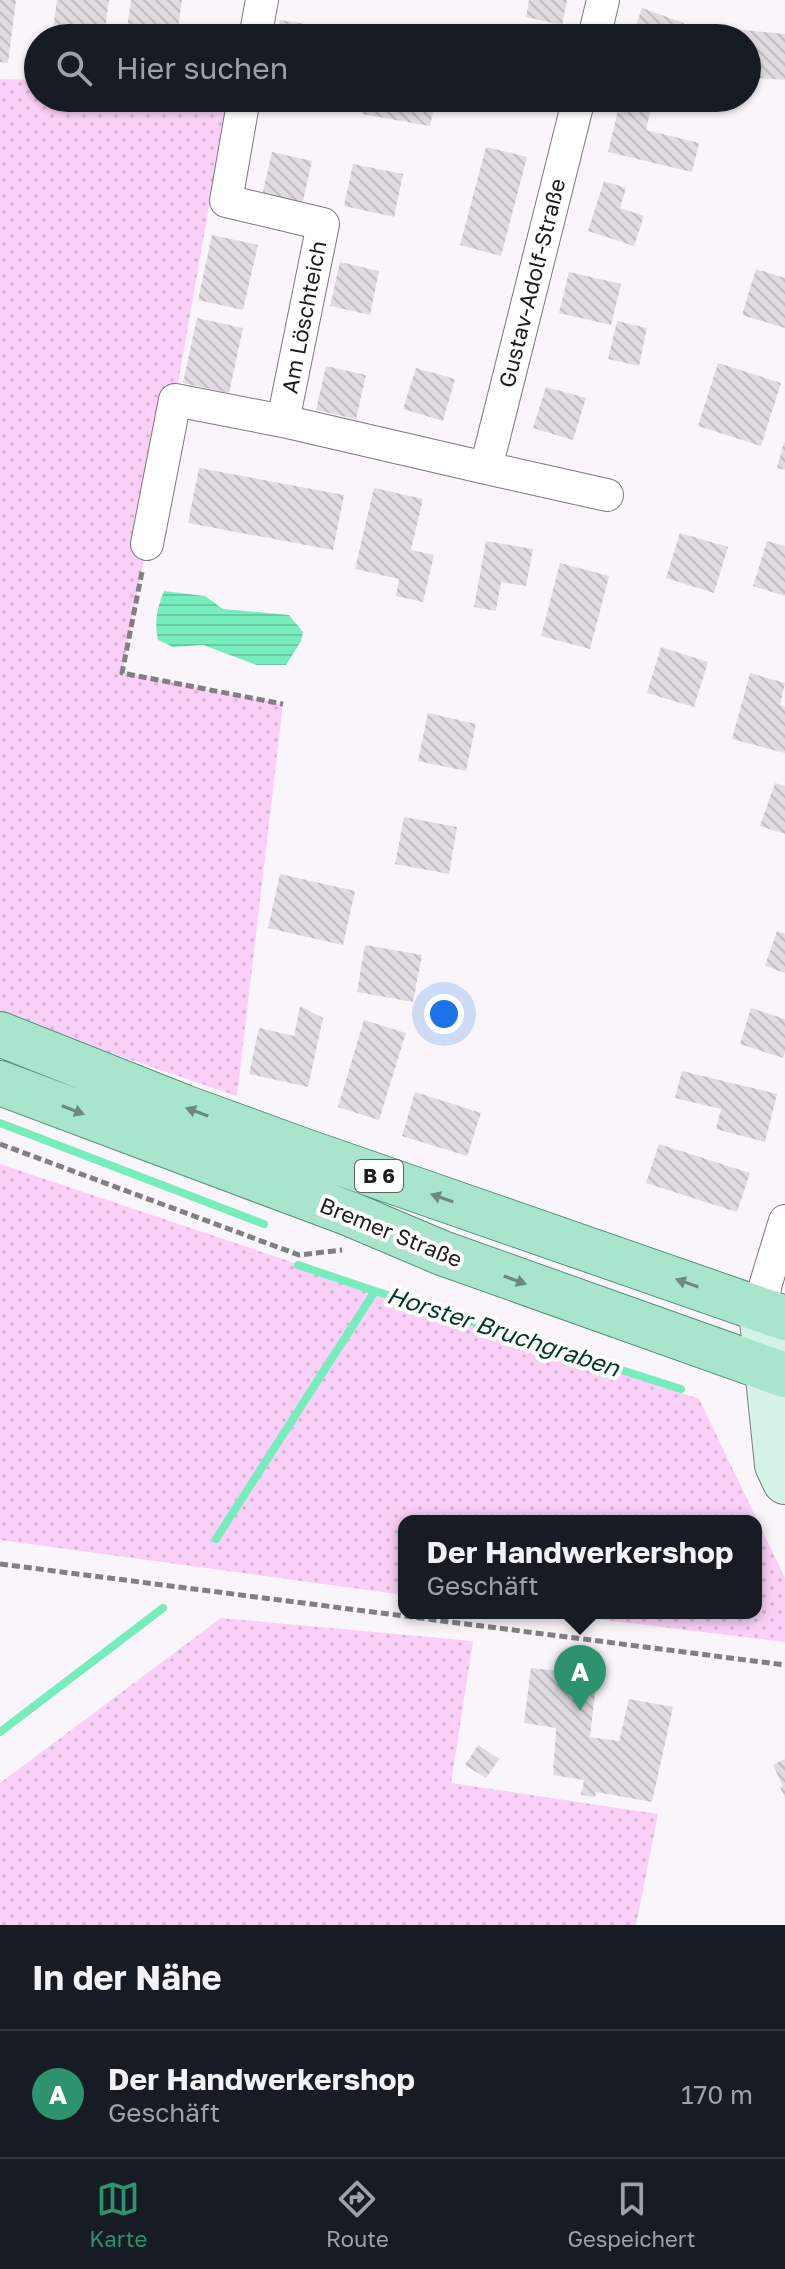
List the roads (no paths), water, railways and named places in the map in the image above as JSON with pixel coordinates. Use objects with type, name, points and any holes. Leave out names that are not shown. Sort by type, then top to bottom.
[{"type":"main road","name":"Bremer Straße","points":[[0,1034],[302,1150],[773,1314]]},
{"type":"main road","name":"Bremer Straße","points":[[0,1083],[350,1214],[442,1253],[776,1372]]},
{"type":"street","points":[[258,24],[262,0]]},
{"type":"street","points":[[597,24],[603,0]]},
{"type":"street","name":"Am Löschteich","points":[[242,112],[226,201],[323,224],[283,421]]},
{"type":"street","name":"Gustav-Adolf-Straße","points":[[472,464],[575,112]]},
{"type":"street","name":"Am Löschteich","points":[[147,544],[175,400],[472,464]]},
{"type":"street","points":[[472,464],[607,495]]},
{"type":"street","points":[[785,1221],[766,1283],[773,1314],[777,1465],[785,1482]]},
{"type":"waterway","points":[[0,1123],[264,1224]]},
{"type":"waterway","points":[[298,1265],[375,1291]]},
{"type":"waterway","name":"Horster Bruchgraben","points":[[216,1539],[375,1291],[681,1389]]},
{"type":"waterway","name":"Horster Bruchgraben","points":[[0,1732],[163,1608]]},
{"type":"place","name":"Der Handwerkershop","points":[[580,1711]]}]
